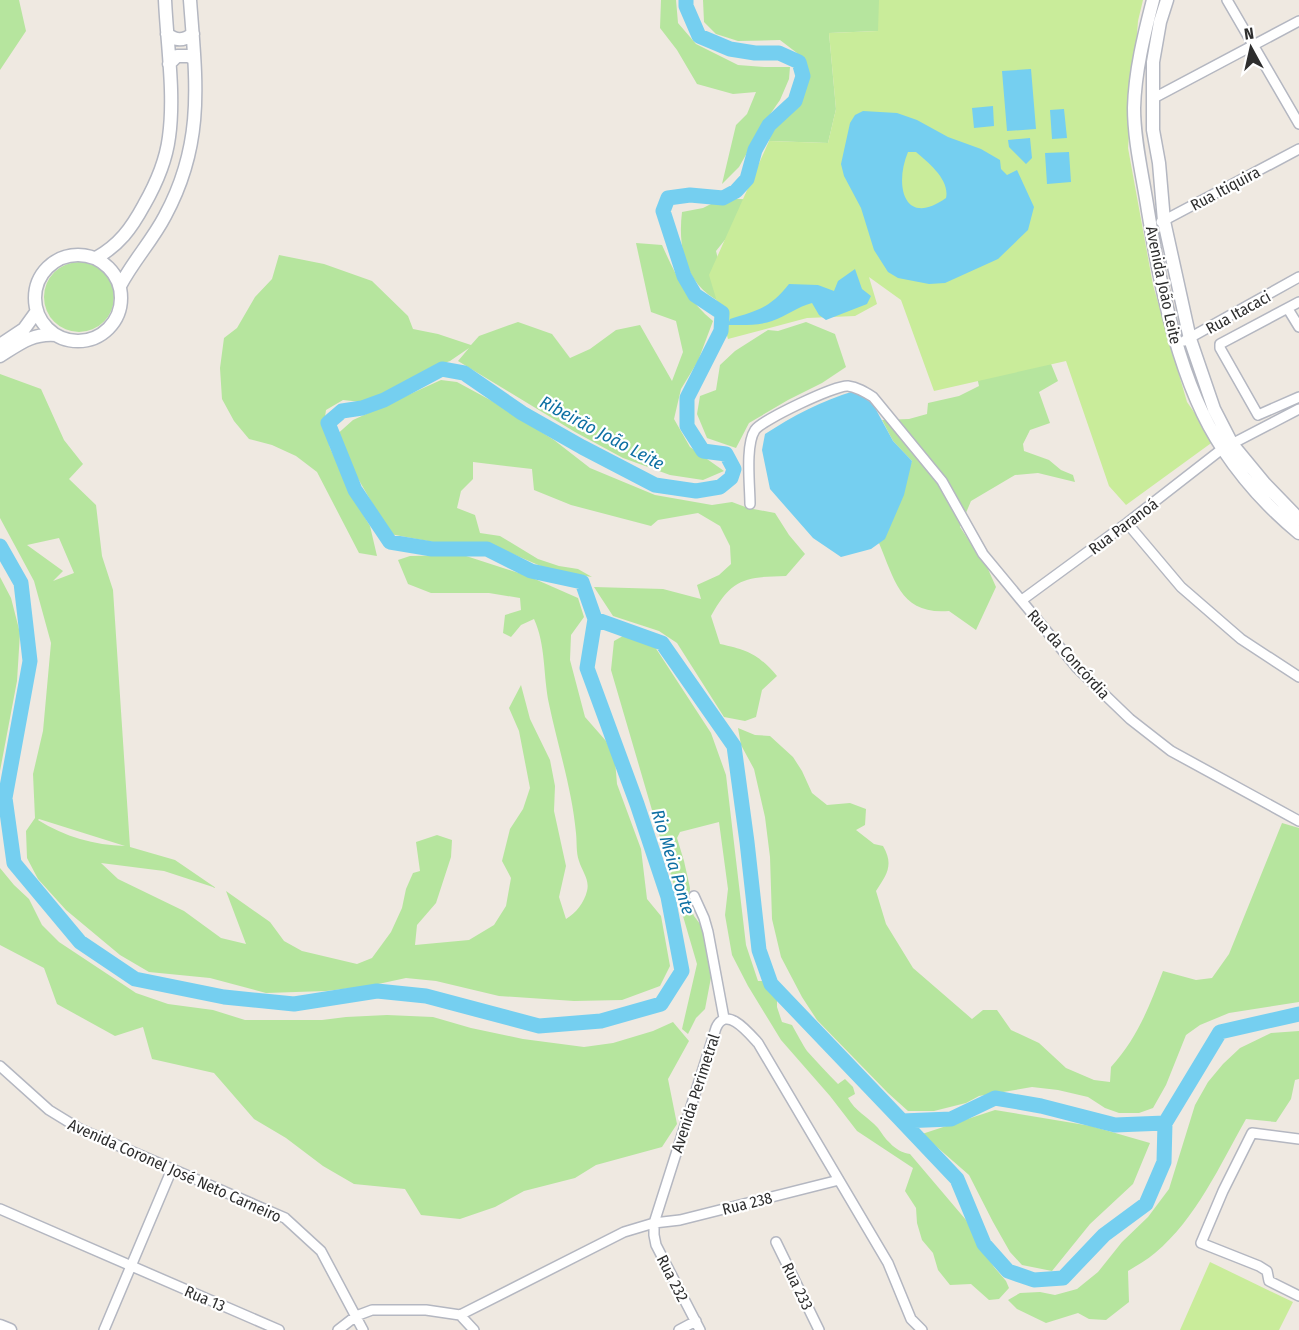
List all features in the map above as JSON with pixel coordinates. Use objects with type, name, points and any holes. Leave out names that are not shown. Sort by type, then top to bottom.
[{"type":"street","points":[[96,258],[111,250],[127,233],[158,178],[169,140],[171,123],[165,0]]},
{"type":"street","points":[[120,286],[129,268],[164,218],[184,174],[195,130],[190,0]]},
{"type":"street","name":"Avenida João Leite","points":[[1153,0],[1139,57],[1134,106],[1136,136],[1151,228],[1176,344],[1204,414],[1254,488],[1299,533]]},
{"type":"street","name":"Avenida João Leite","points":[[1167,0],[1160,22],[1153,62],[1153,130],[1159,163],[1164,221],[1190,339],[1227,446],[1299,519]]},
{"type":"street","points":[[1227,0],[1299,124]]},
{"type":"street","points":[[1152,99],[1299,21]]},
{"type":"street","points":[[167,34],[174,39],[181,40],[193,34]]},
{"type":"street","points":[[169,64],[177,56],[189,56],[194,59]]},
{"type":"street","name":"Rua Itiquira","points":[[1151,228],[1299,149]]},
{"type":"street","points":[[1156,254],[1170,250]]},
{"type":"street","points":[[74,255],[96,258],[113,272],[120,286],[121,306],[117,317],[102,334],[91,339],[68,340],[57,335],[42,321],[37,311],[36,290],[45,270],[53,263],[74,255]]},
{"type":"street","name":"Rua Itacaci","points":[[1176,344],[1190,339],[1299,277]]},
{"type":"street","points":[[1299,302],[1220,344],[1220,348],[1257,413],[1261,414],[1299,397]]},
{"type":"street","points":[[1288,309],[1299,327]]},
{"type":"street","points":[[0,345],[24,329],[37,311]]},
{"type":"street","points":[[0,356],[32,336],[57,335]]},
{"type":"street","name":"Rua da Concórdia","points":[[750,504],[750,446],[755,430],[824,392],[846,386],[860,389],[873,397],[942,481],[983,554],[1077,668],[1130,719],[1171,751],[1299,821]]},
{"type":"street","points":[[1283,404],[1293,406],[1297,410]]},
{"type":"street","name":"Rua Paranoá","points":[[1022,600],[1127,524],[1227,446],[1297,410]]},
{"type":"street","points":[[1127,524],[1181,587],[1241,639],[1299,677]]},
{"type":"street","points":[[694,896],[708,932],[724,1018]]},
{"type":"street","name":"Avenida Perimetral","points":[[654,1223],[716,1028],[724,1018],[729,1018],[743,1027],[758,1043],[888,1263],[911,1318],[920,1330]]},
{"type":"street","name":"Avenida Coronel José Neto Carneiro","points":[[0,1065],[49,1110],[80,1129],[285,1218],[321,1251],[362,1330]]},
{"type":"street","points":[[1299,1139],[1252,1133],[1201,1242],[1259,1266],[1267,1271],[1269,1281],[1299,1296]]},
{"type":"street","points":[[104,1330],[172,1169]]},
{"type":"street","name":"Rua 238","points":[[654,1223],[680,1220],[839,1179]]},
{"type":"street","name":"Rua 13","points":[[0,1209],[279,1330]]},
{"type":"street","points":[[340,1330],[356,1316],[372,1310],[426,1310],[460,1315],[624,1232],[654,1223]]},
{"type":"street","name":"Rua 232","points":[[654,1223],[656,1245],[698,1326]]},
{"type":"street","name":"Rua 233","points":[[776,1242],[819,1330]]},
{"type":"street","points":[[460,1315],[474,1330]]},
{"type":"street","points":[[0,1326],[10,1330]]},
{"type":"street","points":[[679,1330],[698,1326]]},
{"type":"street","points":[[340,1330],[362,1330]]},
{"type":"green space","points":[[0,0],[19,0],[26,31],[0,70]]},
{"type":"green space","points":[[661,0],[676,0],[678,23],[696,44],[738,65],[790,67],[789,79],[780,100],[739,167],[722,184],[736,125],[747,114],[756,92],[733,94],[697,84],[677,50],[660,28]]},
{"type":"green space","points":[[703,0],[1036,0],[878,31],[829,33],[836,109],[828,143],[769,141],[774,126],[803,97],[805,71],[797,53],[780,40],[738,41],[716,34],[704,22]]},
{"type":"green space","points":[[879,0],[1143,0],[1138,21],[1128,148],[1153,285],[1187,402],[1214,441],[1126,505],[1109,486],[1066,361],[934,391],[901,300],[869,277],[877,304],[855,316],[807,318],[728,339],[709,275],[769,141],[828,143],[836,109],[829,33],[878,31]]},
{"type":"green space","points":[[723,198],[757,200],[716,251],[722,275],[741,309],[718,301],[696,282],[685,261],[681,237],[682,212],[703,208]]},
{"type":"green space","points":[[636,243],[662,245],[689,296],[713,321],[698,361],[681,389],[674,419],[690,447],[724,471],[703,480],[670,475],[623,458],[575,432],[458,361],[469,348],[450,361],[428,369],[386,394],[362,402],[343,400],[326,410],[324,424],[330,448],[356,503],[370,526],[377,556],[359,553],[317,472],[296,456],[272,445],[249,439],[234,421],[222,399],[220,368],[224,338],[237,328],[255,297],[272,279],[279,255],[324,264],[372,281],[408,316],[413,329],[438,334],[471,345],[479,336],[518,322],[552,334],[570,358],[590,349],[616,330],[640,325],[672,381],[683,352],[676,321],[651,312]]},
{"type":"green space","points":[[86,262],[99,268],[108,277],[112,283],[114,297],[112,311],[104,322],[93,330],[72,332],[54,322],[46,311],[44,290],[54,272],[65,264]]},
{"type":"green space","points":[[1011,266],[1058,381],[1039,392],[1050,423],[1030,430],[1023,444],[1024,451],[1049,460],[1061,470],[1073,475],[1075,482],[1038,473],[1015,475],[971,501],[960,527],[988,569],[996,587],[976,630],[949,611],[933,611],[910,601],[902,593],[890,570],[879,543],[912,461],[893,441],[882,420],[909,419],[927,414],[928,403],[959,396],[979,386],[973,359]]},
{"type":"green space","points":[[806,322],[835,334],[846,367],[822,383],[749,423],[736,448],[707,438],[697,414],[700,396],[716,390],[720,365],[735,351],[768,330],[778,331]]},
{"type":"green space","points":[[0,374],[41,389],[64,440],[83,464],[69,479],[96,505],[102,556],[113,590],[130,847],[175,860],[216,888],[164,871],[101,863],[118,879],[184,911],[221,938],[246,944],[226,891],[270,922],[284,941],[302,951],[357,964],[372,958],[391,932],[402,908],[406,889],[413,873],[420,871],[416,842],[437,835],[452,840],[451,857],[436,903],[417,925],[415,945],[469,940],[494,925],[506,906],[511,878],[502,861],[510,829],[523,809],[530,788],[519,731],[509,708],[521,685],[530,719],[550,760],[555,786],[554,811],[566,866],[559,897],[566,919],[582,904],[588,887],[578,858],[571,800],[549,704],[542,650],[534,619],[521,625],[511,637],[503,633],[505,615],[521,610],[520,598],[489,593],[431,593],[408,584],[398,560],[410,556],[463,555],[528,576],[578,598],[584,617],[571,635],[570,660],[585,717],[606,741],[615,760],[617,784],[641,849],[647,899],[661,916],[670,966],[660,986],[622,1000],[574,1001],[499,996],[436,981],[406,978],[369,986],[326,991],[266,993],[210,978],[149,972],[120,955],[66,910],[38,879],[27,858],[26,831],[35,818],[33,774],[43,731],[51,643],[34,581],[0,518]],"holes":[[[59,538],[74,573],[53,581],[63,571],[27,545]],[[39,819],[125,846],[80,839]]]},
{"type":"green space","points":[[441,380],[457,382],[492,401],[554,440],[590,468],[655,495],[712,505],[732,502],[748,508],[775,513],[805,554],[786,576],[750,579],[733,587],[711,616],[720,644],[752,654],[777,676],[762,690],[756,717],[745,721],[724,717],[677,643],[659,631],[613,616],[594,587],[663,589],[701,599],[697,585],[719,575],[731,564],[730,546],[720,526],[698,513],[658,520],[651,526],[571,505],[534,490],[532,469],[473,462],[473,479],[461,491],[457,508],[475,515],[480,533],[500,536],[538,559],[578,569],[592,577],[550,570],[494,546],[449,545],[390,534],[334,437],[353,420]]},
{"type":"green space","points":[[0,577],[11,598],[20,633],[17,681],[0,771]]},
{"type":"green space","points":[[630,632],[655,647],[711,733],[726,775],[746,945],[758,981],[764,981],[777,990],[777,1007],[782,1022],[792,1025],[807,1051],[838,1084],[845,1079],[853,1087],[855,1094],[848,1098],[854,1107],[878,1128],[894,1147],[910,1154],[966,1220],[1009,1288],[999,1299],[989,1300],[971,1284],[950,1285],[938,1270],[933,1253],[922,1240],[916,1208],[905,1191],[913,1168],[857,1131],[781,1040],[748,986],[732,955],[725,915],[728,889],[719,822],[680,832],[677,838],[690,888],[689,904],[703,928],[713,967],[705,1009],[696,1018],[688,1034],[682,1029],[697,964],[611,670],[614,641]]},
{"type":"green space","points":[[738,728],[755,735],[770,736],[793,757],[812,793],[827,805],[850,803],[866,809],[865,825],[856,830],[874,844],[883,846],[886,853],[888,869],[876,891],[886,924],[913,968],[972,1019],[983,1010],[997,1010],[1011,1030],[1039,1043],[1066,1068],[1094,1080],[1110,1082],[1111,1067],[1136,1033],[1163,971],[1196,980],[1212,978],[1229,954],[1282,823],[1299,828],[1299,1002],[1229,1013],[1200,1025],[1186,1035],[1166,1085],[1153,1108],[1139,1113],[1119,1113],[1105,1108],[1088,1097],[1032,1087],[979,1096],[966,1103],[934,1111],[908,1111],[817,1020],[781,957],[772,919],[770,857],[765,817],[754,769],[741,745]]},
{"type":"green space","points":[[0,868],[29,899],[42,925],[59,942],[136,993],[168,1004],[213,1010],[245,1020],[322,1020],[387,1015],[433,1017],[523,1039],[584,1047],[613,1043],[653,1031],[673,1022],[689,1041],[668,1079],[677,1124],[662,1147],[596,1165],[575,1178],[524,1191],[495,1207],[460,1219],[421,1215],[405,1189],[354,1184],[323,1166],[286,1138],[254,1119],[214,1073],[152,1059],[143,1027],[115,1036],[57,1004],[44,968],[0,945]]},
{"type":"green space","points":[[1299,1031],[1299,1079],[1295,1080],[1291,1099],[1276,1122],[1246,1119],[1206,1190],[1183,1224],[1155,1253],[1128,1271],[1129,1302],[1106,1320],[1089,1319],[1078,1313],[1046,1323],[1017,1309],[1008,1300],[1020,1293],[1040,1292],[1055,1295],[1077,1289],[1098,1272],[1122,1242],[1148,1217],[1169,1189],[1195,1105],[1208,1082],[1223,1064],[1240,1048],[1271,1033]]},
{"type":"green space","points":[[995,1110],[1091,1126],[1150,1143],[1133,1184],[1090,1224],[1052,1271],[1022,1265],[1010,1252],[969,1175],[922,1134]]},
{"type":"green space","points":[[1210,1262],[1293,1302],[1279,1330],[1180,1330]]},
{"type":"water","points":[[1031,69],[1036,129],[1007,131],[1002,71]]},
{"type":"water","points":[[993,106],[994,126],[974,128],[972,108]]},
{"type":"water","points":[[1064,109],[1067,138],[1052,139],[1050,110]]},
{"type":"water","points":[[863,111],[897,113],[917,120],[948,137],[981,149],[1000,160],[1001,169],[1007,175],[1017,170],[1034,207],[1028,230],[998,259],[945,283],[929,284],[898,278],[888,272],[874,250],[861,208],[844,176],[841,164],[850,123],[855,115]],"holes":[[[908,152],[916,152],[937,172],[945,185],[946,198],[932,206],[920,208],[912,205],[906,199],[903,189],[902,177]]]},
{"type":"water","points":[[1030,138],[1032,158],[1026,164],[1009,147],[1008,140]]},
{"type":"water","points":[[1069,152],[1071,182],[1047,184],[1045,153]]},
{"type":"water","points":[[855,269],[862,289],[871,296],[867,304],[826,320],[819,315],[812,303],[767,323],[728,325],[730,319],[756,311],[769,304],[789,284],[818,285],[834,291],[838,281]]},
{"type":"water","points":[[854,391],[873,404],[893,441],[912,461],[904,495],[885,539],[871,549],[841,557],[813,538],[770,489],[762,450],[765,434],[830,399]]},
{"type":"waterway","name":"Ribeirão João Leite","points":[[0,546],[21,583],[30,661],[5,798],[14,863],[80,942],[135,979],[224,997],[294,1004],[377,991],[426,996],[539,1026],[601,1021],[661,1004],[682,971],[668,897],[587,668],[595,619],[582,582],[531,571],[487,549],[432,549],[390,542],[355,490],[328,423],[342,411],[362,408],[384,400],[442,369],[464,373],[522,413],[655,485],[696,491],[720,487],[731,478],[734,469],[726,454],[703,451],[687,426],[687,398],[721,331],[722,313],[695,295],[684,276],[663,211],[668,198],[690,195],[723,198],[736,191],[747,179],[755,150],[769,125],[795,101],[803,76],[799,62],[779,53],[755,53],[730,49],[699,36],[686,6],[686,0]]},
{"type":"waterway","name":"Rio Meia Ponte","points":[[595,619],[662,643],[734,746],[759,950],[771,984],[902,1121],[951,1119],[995,1098],[1041,1106],[1115,1125],[1165,1123],[1220,1032],[1299,1014]]},
{"type":"waterway","name":"Rio Meia Ponte","points":[[902,1121],[957,1179],[984,1244],[1008,1271],[1034,1280],[1063,1278],[1104,1235],[1146,1204],[1164,1162],[1165,1123]]}]
